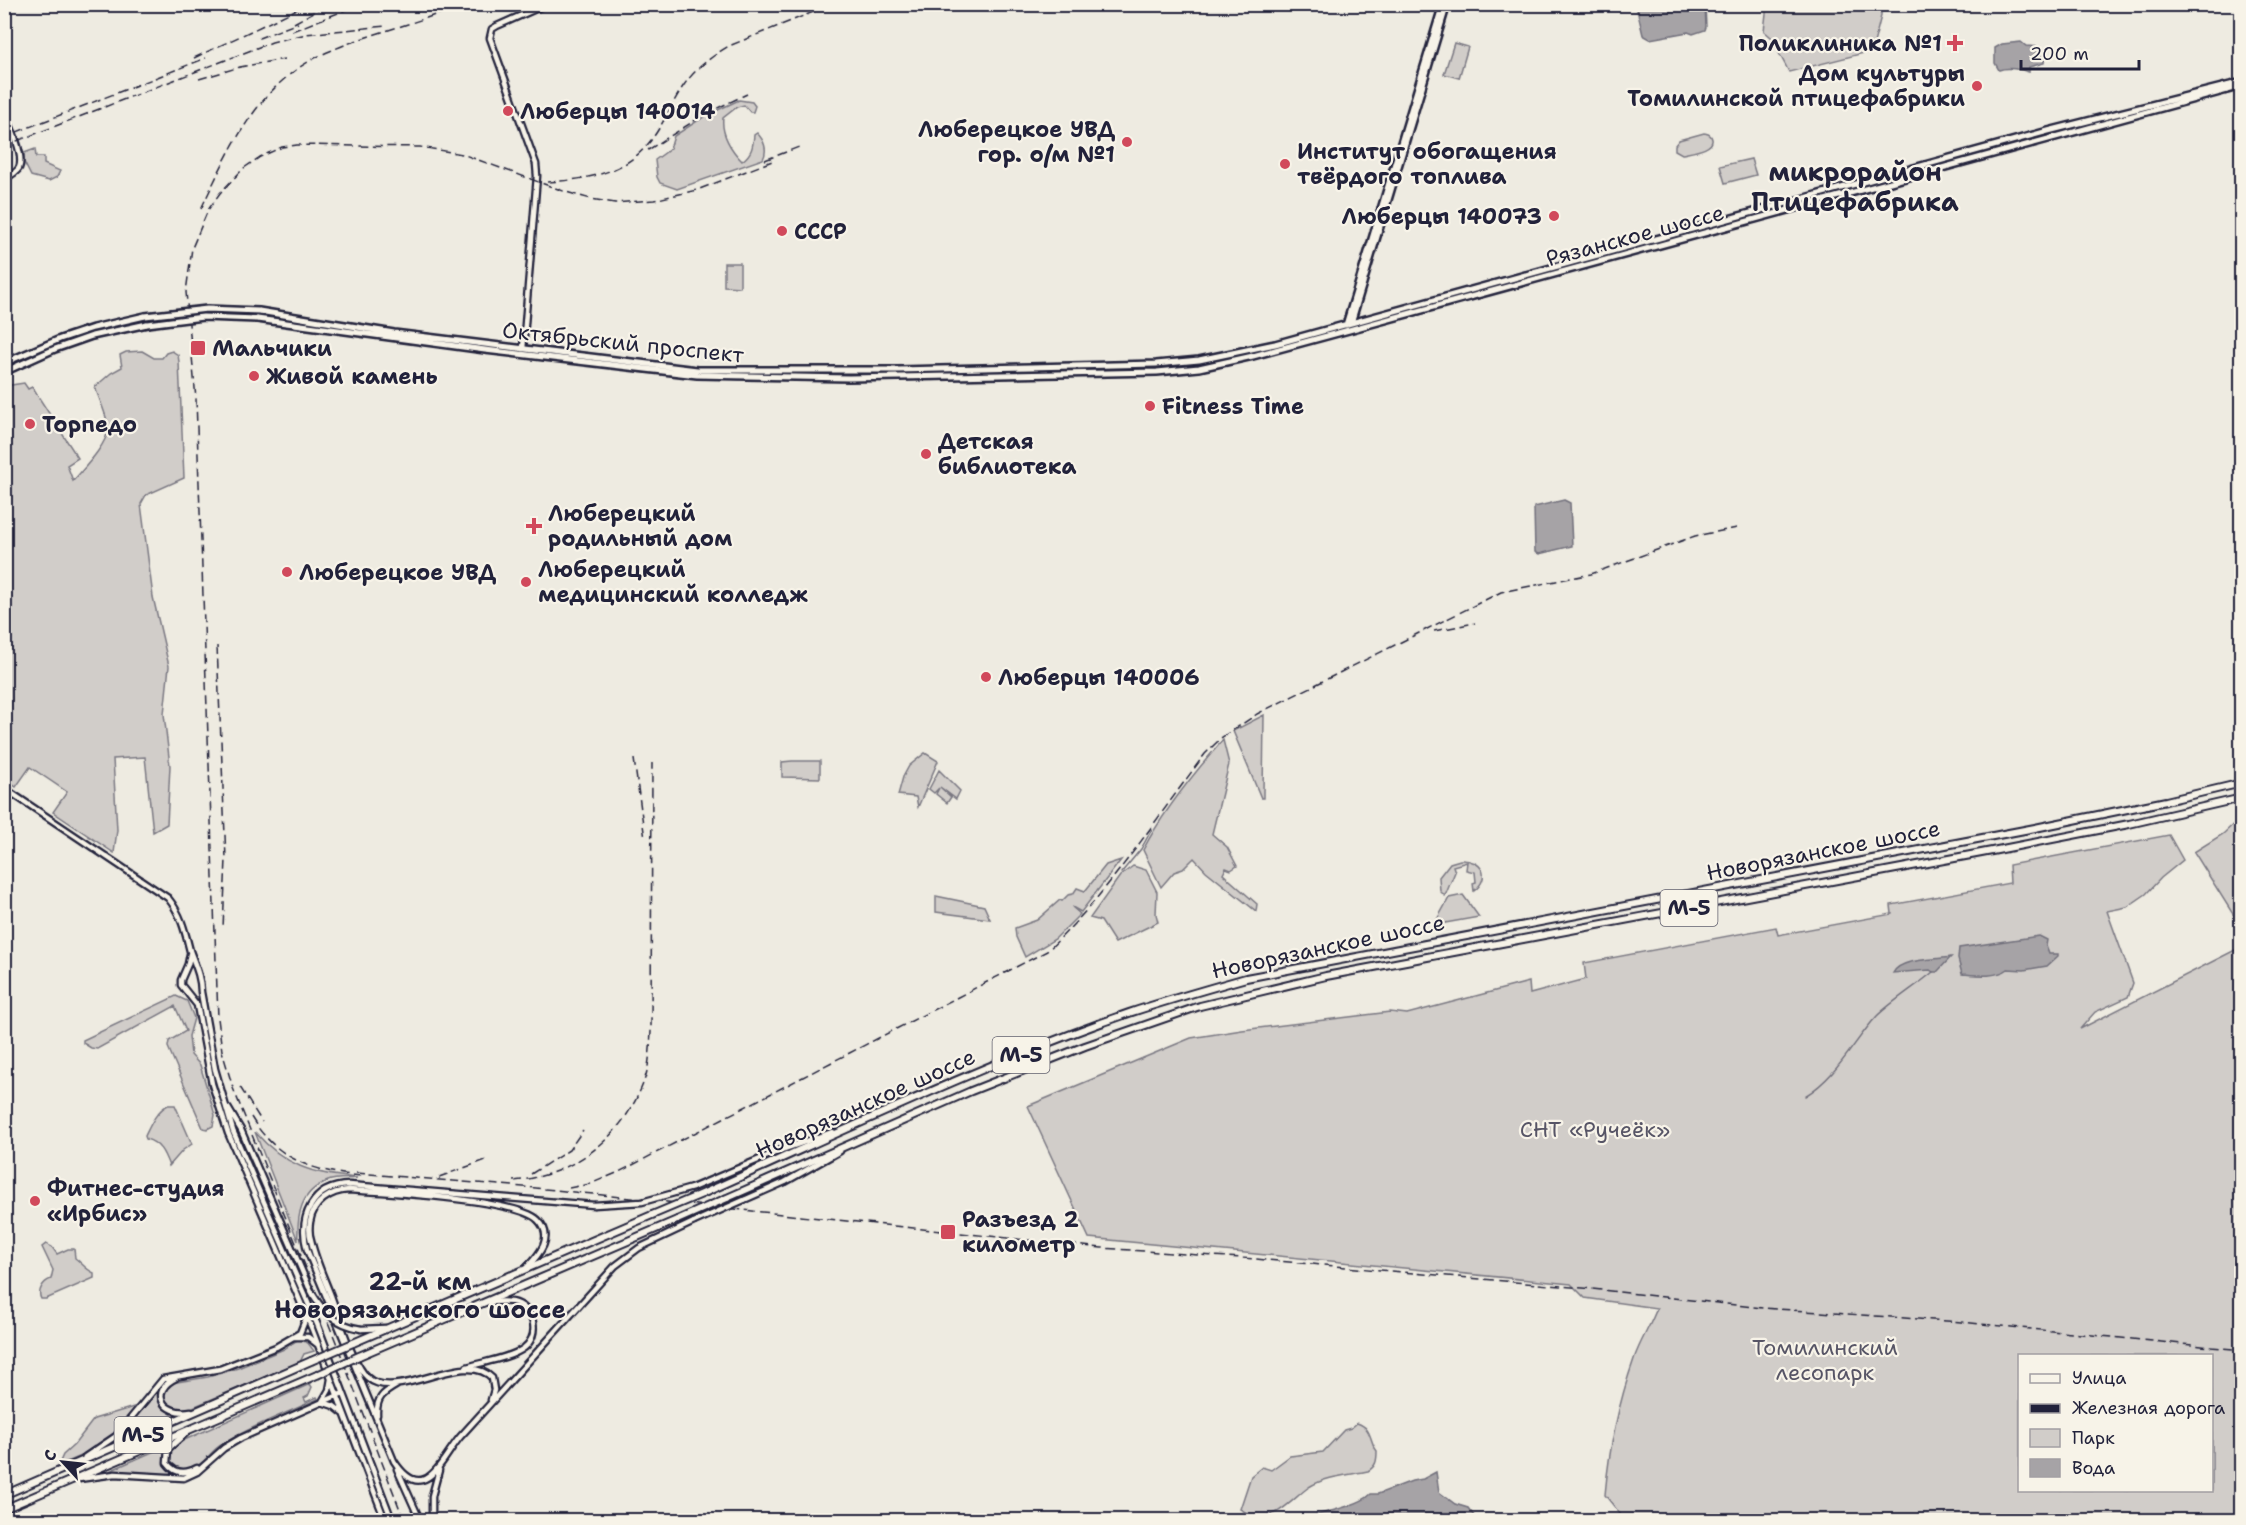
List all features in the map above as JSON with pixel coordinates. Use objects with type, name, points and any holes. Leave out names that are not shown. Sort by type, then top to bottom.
[{"type":"highway","name":"Новорязанское шоссе","points":[[4,1495],[971,1076],[1089,1028],[1163,1002],[1246,978],[2035,828],[2241,783]]},
{"type":"highway","name":"Новорязанское шоссе","points":[[4,1509],[971,1091],[1085,1046],[1200,1006],[1278,986],[2004,849],[2129,824],[2241,798]]},
{"type":"main road","points":[[523,349],[537,176],[532,154],[491,43],[490,33],[497,26],[547,4]]},
{"type":"main road","points":[[1348,327],[1443,4]]},
{"type":"main road","points":[[1348,327],[1357,305],[1447,4]]},
{"type":"main road","name":"Рязанское шоссе","points":[[1348,327],[2241,84]]},
{"type":"main road","name":"Рязанское шоссе","points":[[1348,327],[2005,143],[2241,84]]},
{"type":"main road","points":[[4,113],[20,153],[19,168],[4,179]]},
{"type":"main road","points":[[1357,305],[1360,314],[1370,319]]},
{"type":"main road","name":"Октябрьский проспект","points":[[4,363],[82,331],[145,316],[207,309],[259,311],[394,333],[697,370],[752,371],[1156,364],[1199,360],[1348,327]]},
{"type":"main road","name":"Октябрьский проспект","points":[[4,372],[83,339],[147,324],[203,317],[257,319],[670,373],[849,378],[1199,368],[1252,356],[1348,327]]},
{"type":"main road","points":[[4,788],[168,898],[182,918],[199,975],[215,1070],[223,1101],[257,1189],[344,1393],[380,1496],[385,1521]]},
{"type":"main road","points":[[191,952],[181,985],[197,1005],[212,1084],[228,1133],[306,1314],[315,1327],[319,1346],[345,1415],[392,1521]]},
{"type":"main road","points":[[184,975],[193,971],[199,975]]},
{"type":"main road","points":[[188,992],[196,991],[201,985]]},
{"type":"main road","name":"М-5","points":[[223,1101],[241,1130],[292,1250],[312,1293],[324,1312],[342,1324],[361,1329],[391,1327]]},
{"type":"main road","name":"М-5","points":[[378,1422],[307,1250],[303,1231],[304,1222],[315,1199],[329,1188],[349,1185],[594,1204],[642,1202],[692,1188],[784,1149],[870,1120]]},
{"type":"main road","name":"М-5","points":[[491,1402],[615,1266],[639,1248],[785,1182],[866,1137]]},
{"type":"main road","name":"М-5","points":[[399,1384],[376,1383],[366,1376],[359,1366],[310,1239],[310,1223],[319,1203],[331,1194],[349,1190],[456,1199],[489,1204],[530,1215],[541,1223],[545,1233],[543,1249],[522,1272]]},
{"type":"main road","name":"М-5","points":[[456,1371],[518,1352],[530,1342],[533,1335],[531,1316],[522,1306],[511,1302],[483,1302]]},
{"type":"main road","points":[[295,1336],[303,1328],[306,1314]]},
{"type":"main road","points":[[295,1336],[308,1337],[319,1346]]},
{"type":"main road","name":"М-5","points":[[76,1464],[116,1436],[163,1379],[220,1369],[276,1347],[295,1336]]},
{"type":"main road","points":[[420,1521],[378,1422],[377,1406],[380,1398],[386,1391],[399,1384],[456,1371],[479,1369],[488,1374],[494,1384],[491,1402],[455,1443],[440,1468],[432,1496],[432,1521]]},
{"type":"main road","name":"М-5","points":[[181,1375],[162,1390],[162,1399],[167,1408],[183,1413],[211,1406]]},
{"type":"main road","points":[[331,1377],[329,1390],[322,1402],[334,1406],[345,1415]]},
{"type":"main road","points":[[338,1396],[344,1393]]},
{"type":"main road","name":"М-5","points":[[62,1484],[92,1476],[116,1474],[184,1478],[241,1438],[338,1396]]},
{"type":"main road","name":"М-5","points":[[194,1428],[172,1444],[167,1454],[167,1463],[176,1471],[185,1473],[205,1464]]},
{"type":"main road","points":[[394,1461],[403,1473],[416,1480],[426,1479],[440,1468]]},
{"type":"green space","points":[[1767,5],[1881,5],[1881,16],[1872,51],[1789,72],[1778,51],[1778,43],[1764,31]]},
{"type":"green space","points":[[1454,43],[1468,47],[1459,78],[1444,74]]},
{"type":"green space","points":[[739,100],[752,102],[755,106],[753,112],[750,112],[744,105],[737,107],[723,118],[725,136],[742,161],[750,153],[754,135],[757,133],[764,145],[763,159],[677,189],[660,183],[655,160],[670,149],[674,136],[705,116]]},
{"type":"green space","points":[[1704,133],[1710,135],[1712,139],[1709,146],[1682,154],[1675,150],[1675,145],[1679,140]]},
{"type":"green space","points":[[35,149],[36,157],[44,157],[44,164],[60,171],[57,177],[49,181],[31,176],[24,162],[24,153]]},
{"type":"green space","points":[[1751,159],[1756,175],[1725,183],[1720,166]]},
{"type":"green space","points":[[724,263],[740,263],[740,287],[724,286]]},
{"type":"green space","points":[[142,351],[154,358],[162,358],[166,353],[172,351],[178,355],[179,362],[184,478],[146,495],[141,504],[153,597],[169,666],[164,714],[170,766],[167,824],[153,832],[145,757],[113,759],[117,830],[114,853],[53,812],[67,792],[30,767],[16,787],[5,779],[5,386],[24,383],[28,389],[32,387],[78,458],[67,465],[73,481],[94,457],[107,435],[107,420],[95,387],[122,367],[120,355],[126,352]]},
{"type":"green space","points":[[1264,715],[1263,798],[1261,798],[1233,731]]},
{"type":"green space","points":[[1223,740],[1229,764],[1212,834],[1227,847],[1237,866],[1231,870],[1226,868],[1223,874],[1257,904],[1256,911],[1206,871],[1194,858],[1183,869],[1174,872],[1161,887],[1143,850],[1180,793]]},
{"type":"green space","points":[[925,753],[938,761],[918,807],[916,797],[898,795],[909,766]]},
{"type":"green space","points":[[820,761],[820,778],[782,777],[782,762]]},
{"type":"green space","points":[[939,770],[960,791],[956,799],[940,787],[951,797],[947,803],[936,794],[939,788],[934,793],[929,789]]},
{"type":"green space","points":[[2241,817],[2241,927],[2194,852],[2223,834]]},
{"type":"green space","points":[[2169,835],[2183,860],[2146,894],[2127,907],[2107,911],[2133,983],[2128,997],[2095,1012],[2080,1029],[2241,947],[2241,1520],[1621,1520],[1621,1515],[1605,1495],[1612,1443],[1619,1409],[1634,1359],[1657,1308],[1585,1298],[1571,1284],[1089,1238],[1028,1106],[1191,1038],[1390,1012],[1407,1014],[1529,982],[1530,994],[1586,979],[1584,963],[1776,927],[1778,935],[1892,914],[1891,905],[2010,883],[2009,865]]},
{"type":"green space","points":[[1121,860],[1081,912],[1072,907],[1080,914],[1055,939],[1025,957],[1016,937],[1015,928],[1037,920],[1060,900],[1073,894],[1077,888],[1085,891],[1106,865]]},
{"type":"green space","points":[[1468,860],[1479,866],[1482,870],[1482,880],[1474,891],[1475,872],[1466,870],[1467,862],[1453,866],[1455,872],[1445,896],[1440,891],[1439,877],[1450,863]]},
{"type":"green space","points":[[1133,866],[1146,870],[1157,892],[1158,922],[1115,943],[1101,921],[1090,918],[1120,876]]},
{"type":"green space","points":[[1463,895],[1479,917],[1434,925],[1449,898]]},
{"type":"green space","points":[[936,896],[984,906],[990,919],[936,912]]},
{"type":"green space","points":[[176,996],[187,1001],[194,1018],[189,1036],[191,1055],[200,1065],[215,1115],[213,1126],[207,1129],[203,1128],[168,1047],[169,1041],[186,1031],[175,1006],[97,1049],[83,1043],[83,1040]]},
{"type":"green space","points":[[168,1105],[175,1105],[192,1144],[183,1150],[169,1166],[161,1149],[145,1136],[151,1123]]},
{"type":"green space","points":[[255,1132],[277,1153],[300,1166],[326,1174],[357,1178],[331,1180],[311,1191],[302,1205],[298,1222],[298,1241]]},
{"type":"green space","points":[[46,1244],[52,1247],[57,1254],[74,1249],[75,1258],[94,1273],[94,1278],[46,1299],[41,1299],[40,1290],[51,1279],[53,1270],[42,1247]]},
{"type":"green space","points":[[299,1339],[308,1343],[314,1351],[304,1354],[300,1362],[186,1410],[176,1411],[165,1404],[165,1391],[171,1383],[208,1377],[238,1368],[284,1349]]},
{"type":"green space","points":[[310,1384],[312,1387],[308,1396],[304,1398],[306,1402],[317,1397],[318,1399],[232,1438],[193,1468],[179,1470],[171,1463],[170,1453],[180,1442]]},
{"type":"green space","points":[[161,1386],[160,1401],[175,1417],[115,1442]]},
{"type":"green space","points":[[137,1406],[122,1426],[104,1442],[82,1456],[59,1464],[63,1455],[74,1445],[94,1419]]},
{"type":"green space","points":[[1357,1423],[1366,1428],[1377,1451],[1376,1463],[1371,1469],[1316,1483],[1269,1516],[1252,1516],[1240,1509],[1251,1476],[1262,1467],[1271,1470],[1290,1456],[1323,1452],[1344,1430]]},
{"type":"green space","points":[[166,1446],[167,1466],[172,1472],[183,1476],[107,1472]]},
{"type":"water","points":[[1636,5],[1705,5],[1705,30],[1693,34],[1688,32],[1650,39],[1643,35]]},
{"type":"water","points":[[2021,42],[2026,46],[2040,47],[2040,55],[2045,55],[2044,63],[2029,67],[2029,72],[2014,69],[1999,70],[1995,63],[1995,48],[2002,44]]},
{"type":"water","points":[[1564,500],[1570,503],[1572,546],[1539,554],[1535,552],[1534,507]]},
{"type":"water","points":[[2039,936],[2047,940],[2046,946],[2049,954],[2058,954],[2047,966],[2024,970],[2008,969],[1992,975],[1962,974],[1958,959],[1959,948]]},
{"type":"water","points":[[1951,957],[1937,972],[1930,970],[1893,973],[1897,968],[1910,962]]},
{"type":"water","points":[[1436,1472],[1439,1492],[1455,1504],[1468,1508],[1477,1520],[1281,1520],[1305,1518],[1340,1509],[1371,1494],[1378,1494],[1423,1479]]},
{"type":"waterway","points":[[1121,873],[1141,849],[1152,829]]},
{"type":"waterway","points":[[1805,1096],[1836,1069],[1877,1016],[1933,972]]},
{"type":"railway","points":[[194,58],[308,4]]},
{"type":"railway","points":[[294,23],[328,4]]},
{"type":"railway","points":[[292,31],[361,4]]},
{"type":"railway","points":[[201,209],[224,161],[251,116],[285,79],[306,63],[330,51],[463,4]]},
{"type":"railway","points":[[547,182],[602,174],[627,162],[648,144],[684,85],[710,58],[729,46],[833,4]]},
{"type":"railway","points":[[259,38],[298,23]]},
{"type":"railway","points":[[4,146],[272,42],[306,34],[385,26]]},
{"type":"railway","points":[[4,137],[206,58]]},
{"type":"railway","points":[[199,79],[240,67],[284,59]]},
{"type":"railway","points":[[648,150],[705,114],[747,94]]},
{"type":"railway","points":[[404,1520],[336,1342],[233,1088],[222,1051],[218,1018],[196,399],[186,292],[192,248],[208,210],[220,193],[244,168],[260,157],[282,147],[297,145],[420,147],[462,154],[566,192],[615,203],[654,200],[697,190],[775,160]]},
{"type":"railway","points":[[765,160],[799,147]]},
{"type":"railway","points":[[569,1188],[590,1184],[619,1172],[1047,951],[1090,906],[1205,754],[1221,738],[1257,714],[1501,592],[1591,574],[1695,536],[1737,528]]},
{"type":"railway","points":[[1434,631],[1475,623]]},
{"type":"railway","points":[[217,646],[226,859],[223,928]]},
{"type":"railway","points":[[634,759],[645,839]]},
{"type":"railway","points":[[513,1181],[535,1178],[556,1171],[593,1151],[623,1120],[635,1101],[646,1075],[651,1031],[652,763]]},
{"type":"railway","points":[[240,1087],[262,1122]]},
{"type":"railway","points":[[251,1117],[273,1144],[298,1161],[328,1171],[362,1176]]},
{"type":"railway","points":[[531,1174],[569,1150],[583,1130]]},
{"type":"railway","points":[[439,1177],[486,1160]]},
{"type":"railway","points":[[356,1173],[536,1188],[1102,1248],[1583,1288],[1763,1308],[1961,1322],[2242,1350]]},
{"type":"place","name":"Поликлиника №1","points":[[1955,43]]},
{"type":"place","name":"Дом культуры Томилинской птицефабрики","points":[[1977,86]]},
{"type":"place","name":"Люберцы 140014","points":[[508,111]]},
{"type":"place","name":"Люберецкое УВД гор. о/м №1","points":[[1127,142]]},
{"type":"place","name":"Институт обогащения твёрдого топлива","points":[[1285,164]]},
{"type":"place","name":"Люберцы 140073","points":[[1554,216]]},
{"type":"place","name":"СССР","points":[[782,231]]},
{"type":"place","name":"Мальчики","points":[[198,348]]},
{"type":"place","name":"Живой камень","points":[[254,376]]},
{"type":"place","name":"Fitness Time","points":[[1150,406]]},
{"type":"place","name":"Торпедо","points":[[30,424]]},
{"type":"place","name":"Детская библиотека","points":[[926,454]]},
{"type":"place","name":"Люберецкий родильный дом","points":[[534,526]]},
{"type":"place","name":"Люберецкое УВД","points":[[287,572]]},
{"type":"place","name":"Люберецкий медицинский колледж","points":[[526,582]]},
{"type":"place","name":"Люберцы 140006","points":[[986,677]]},
{"type":"place","name":"Фитнес-студия «Ирбис»","points":[[35,1201]]},
{"type":"place","name":"Разъезд 2 километр","points":[[948,1232]]},
{"type":"district","name":"микрорайон Птицефабрика","points":[[1855,187]]},
{"type":"district","name":"22-й км Новорязанского шоссе","points":[[420,1296]]},
{"type":"park label","name":"СНТ «Ручеёк»","points":[[1595,1129]]},
{"type":"park label","name":"Томилинский лесопарк","points":[[1825,1360]]}]
